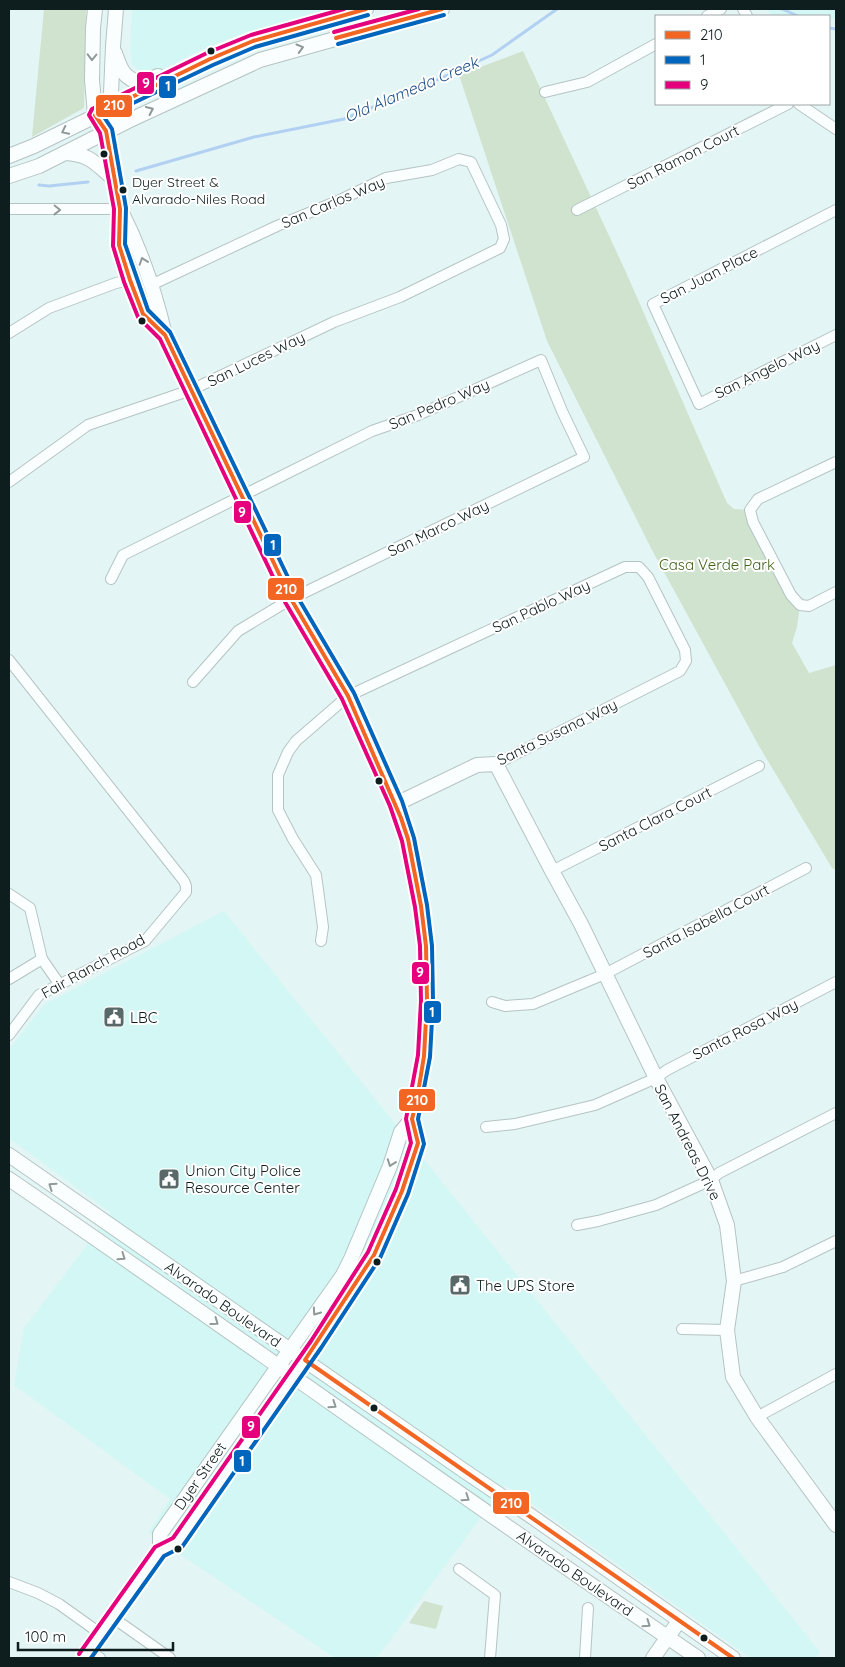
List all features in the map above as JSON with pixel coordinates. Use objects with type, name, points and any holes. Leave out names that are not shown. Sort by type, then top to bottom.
[{"type":"main road","name":"Dyer Street","points":[[95,9],[92,80],[95,115],[106,131],[120,209],[119,245],[143,314],[165,335]]},
{"type":"main road","name":"Dyer Street","points":[[106,131],[114,107],[111,93],[116,9]]},
{"type":"main road","points":[[9,156],[34,146],[210,59],[253,41],[366,9]]},
{"type":"main road","points":[[9,176],[39,166],[106,131],[260,60],[442,9]]},
{"type":"main road","points":[[113,46],[126,76],[130,80],[141,84],[190,61],[210,59]]},
{"type":"main road","points":[[65,152],[78,153],[89,158],[114,180]]},
{"type":"main road","name":"Dyer Street","points":[[91,1656],[101,1634],[112,1617],[160,1551],[177,1543],[305,1360],[374,1256],[399,1200],[418,1143],[412,1120],[424,1056],[427,1002],[426,946],[421,906],[408,839],[396,804],[348,696],[291,599],[165,335],[159,307],[134,238],[120,209]]},
{"type":"main road","name":"Santa Susana Way","points":[[396,804],[477,765],[496,764]]},
{"type":"main road","name":"San Andreas Drive","points":[[496,764],[581,924],[656,1078],[711,1180],[727,1225],[734,1281],[727,1330],[733,1377],[756,1417],[834,1515]]},
{"type":"main road","name":"Dyer Street","points":[[160,1551],[160,1534],[343,1275],[390,1166],[401,1132],[412,1120]]},
{"type":"main road","name":"Alvarado Boulevard","points":[[9,1155],[733,1658]]},
{"type":"main road","name":"Alvarado Boulevard","points":[[9,1179],[698,1658]]},
{"type":"main road","points":[[182,1536],[181,1523],[204,1488],[203,1472]]},
{"type":"main road","points":[[653,1658],[679,1621]]},
{"type":"street","points":[[709,15],[721,9]]},
{"type":"street","points":[[545,92],[587,82],[655,45]]},
{"type":"street","name":"San Ramon Court","points":[[577,210],[786,105]]},
{"type":"street","points":[[801,105],[836,129]]},
{"type":"street","name":"San Carlos Way","points":[[150,285],[386,178],[432,170],[459,159],[470,162],[501,226],[504,239]]},
{"type":"street","points":[[9,209],[120,209]]},
{"type":"street","name":"San Juan Place","points":[[698,404],[653,304],[836,210]]},
{"type":"street","name":"San Luces Way","points":[[9,482],[88,425],[191,390],[334,322],[400,297],[500,248],[504,239]]},
{"type":"street","points":[[9,333],[49,308],[116,283],[130,280]]},
{"type":"street","name":"San Angelo Way","points":[[698,404],[836,335]]},
{"type":"street","name":"San Pedro Way","points":[[242,496],[372,431],[418,415],[540,360],[584,457]]},
{"type":"street","name":"San Marco Way","points":[[193,682],[238,631],[291,599],[584,457]]},
{"type":"street","points":[[836,462],[758,499],[750,510],[753,522],[791,595],[800,605],[810,606],[836,592]]},
{"type":"street","points":[[111,578],[123,555],[242,496]]},
{"type":"street","name":"San Pablo Way","points":[[321,941],[323,927],[316,875],[278,810],[278,775],[288,752],[296,741],[348,696],[625,567],[639,567],[648,577],[685,650],[686,661]]},
{"type":"street","name":"Fair Ranch Road","points":[[9,660],[184,881],[186,886],[186,892],[145,941],[39,995],[9,1035]]},
{"type":"street","name":"Santa Susana Way","points":[[496,764],[680,671],[686,661]]},
{"type":"street","name":"Santa Clara Court","points":[[552,871],[759,766]]},
{"type":"street","name":"Santa Isabella Court","points":[[492,1002],[505,1006],[533,1004],[606,974],[806,868]]},
{"type":"street","points":[[9,894],[30,908],[42,960],[60,985]]},
{"type":"street","points":[[9,979],[42,960]]},
{"type":"street","name":"Santa Rosa Way","points":[[486,1127],[515,1124],[595,1104],[656,1078],[667,1070],[836,982]]},
{"type":"street","points":[[577,1225],[656,1205],[711,1180],[719,1173],[836,1113]]},
{"type":"street","points":[[734,1281],[783,1267],[836,1241]]},
{"type":"street","points":[[682,1328],[727,1330]]},
{"type":"street","points":[[756,1417],[836,1374]]},
{"type":"street","points":[[458,1569],[496,1595],[490,1658]]},
{"type":"street","points":[[9,1582],[60,1604],[101,1634]]},
{"type":"street","points":[[585,1658],[588,1608]]},
{"type":"street","points":[[112,1617],[170,1658]]},
{"type":"shaded area","points":[[132,9],[328,9],[229,39],[190,55],[155,74],[143,73],[132,65],[130,49]]},
{"type":"shaded area","points":[[767,9],[836,9],[836,19],[830,19],[830,15],[771,15]]},
{"type":"shaded area","points":[[224,911],[820,1652],[816,1658],[751,1658],[505,1485],[377,1658],[335,1658],[148,1533],[170,1499],[14,1385],[24,1328],[111,1213],[9,1138],[9,1049],[45,1004]]},
{"type":"green space","points":[[44,9],[86,9],[84,108],[32,137]]},
{"type":"green space","name":"Casa Verde Park","points":[[523,51],[625,270],[727,503],[734,509],[750,510],[800,605],[797,627],[792,643],[809,673],[836,665],[836,870],[832,868],[759,746],[652,550],[547,341],[459,75]]},
{"type":"green space","points":[[424,1601],[443,1606],[436,1629],[409,1623]]},
{"type":"waterway","name":"Old Alameda Creek","points":[[136,171],[254,137],[344,119],[492,55],[557,9]]},
{"type":"waterway","name":"Old Alameda Creek","points":[[782,9],[796,15]]},
{"type":"waterway","name":"Old Alameda Creek","points":[[830,28],[836,29]]},
{"type":"waterway","name":"Old Alameda Creek","points":[[39,185],[49,186],[88,182]]},
{"type":"transit line","name":"9","points":[[79,1654],[155,1547],[173,1538],[311,1341],[368,1252],[396,1189],[411,1143],[406,1119],[418,1055],[421,1001],[420,946],[415,907],[402,841],[390,806],[342,699],[285,602],[160,339],[138,317],[124,282],[113,246],[114,209],[100,133],[89,115],[92,109],[207,53],[251,35],[344,9]]},
{"type":"transit line","name":"210","points":[[366,9],[253,41],[210,59],[95,115],[106,131],[120,209],[119,245],[143,314],[165,335],[291,599],[348,696],[401,818],[408,839],[421,906],[426,946],[427,1001],[424,1056],[412,1119],[418,1143],[402,1191],[374,1255],[305,1360],[733,1658]]},
{"type":"transit line","name":"9","points":[[334,32],[419,9]]},
{"type":"transit line","name":"210","points":[[336,38],[442,9]]},
{"type":"transit line","name":"1","points":[[91,1658],[164,1556],[182,1547],[321,1348],[380,1258],[408,1194],[424,1144],[418,1119],[430,1057],[433,1001],[432,946],[427,905],[414,838],[402,801],[354,693],[297,596],[170,332],[148,310],[125,244],[126,208],[112,129],[104,117],[255,47],[368,15]]},
{"type":"transit line","name":"1","points":[[338,44],[444,15]]},
{"type":"place","name":"Dyer Street & Alvarado-Niles Road","points":[[123,190]]},
{"type":"place","name":"LBC","points":[[114,1017]]},
{"type":"place","name":"Union City Police Resource Center","points":[[169,1179]]},
{"type":"place","name":"The UPS Store","points":[[460,1285]]}]
